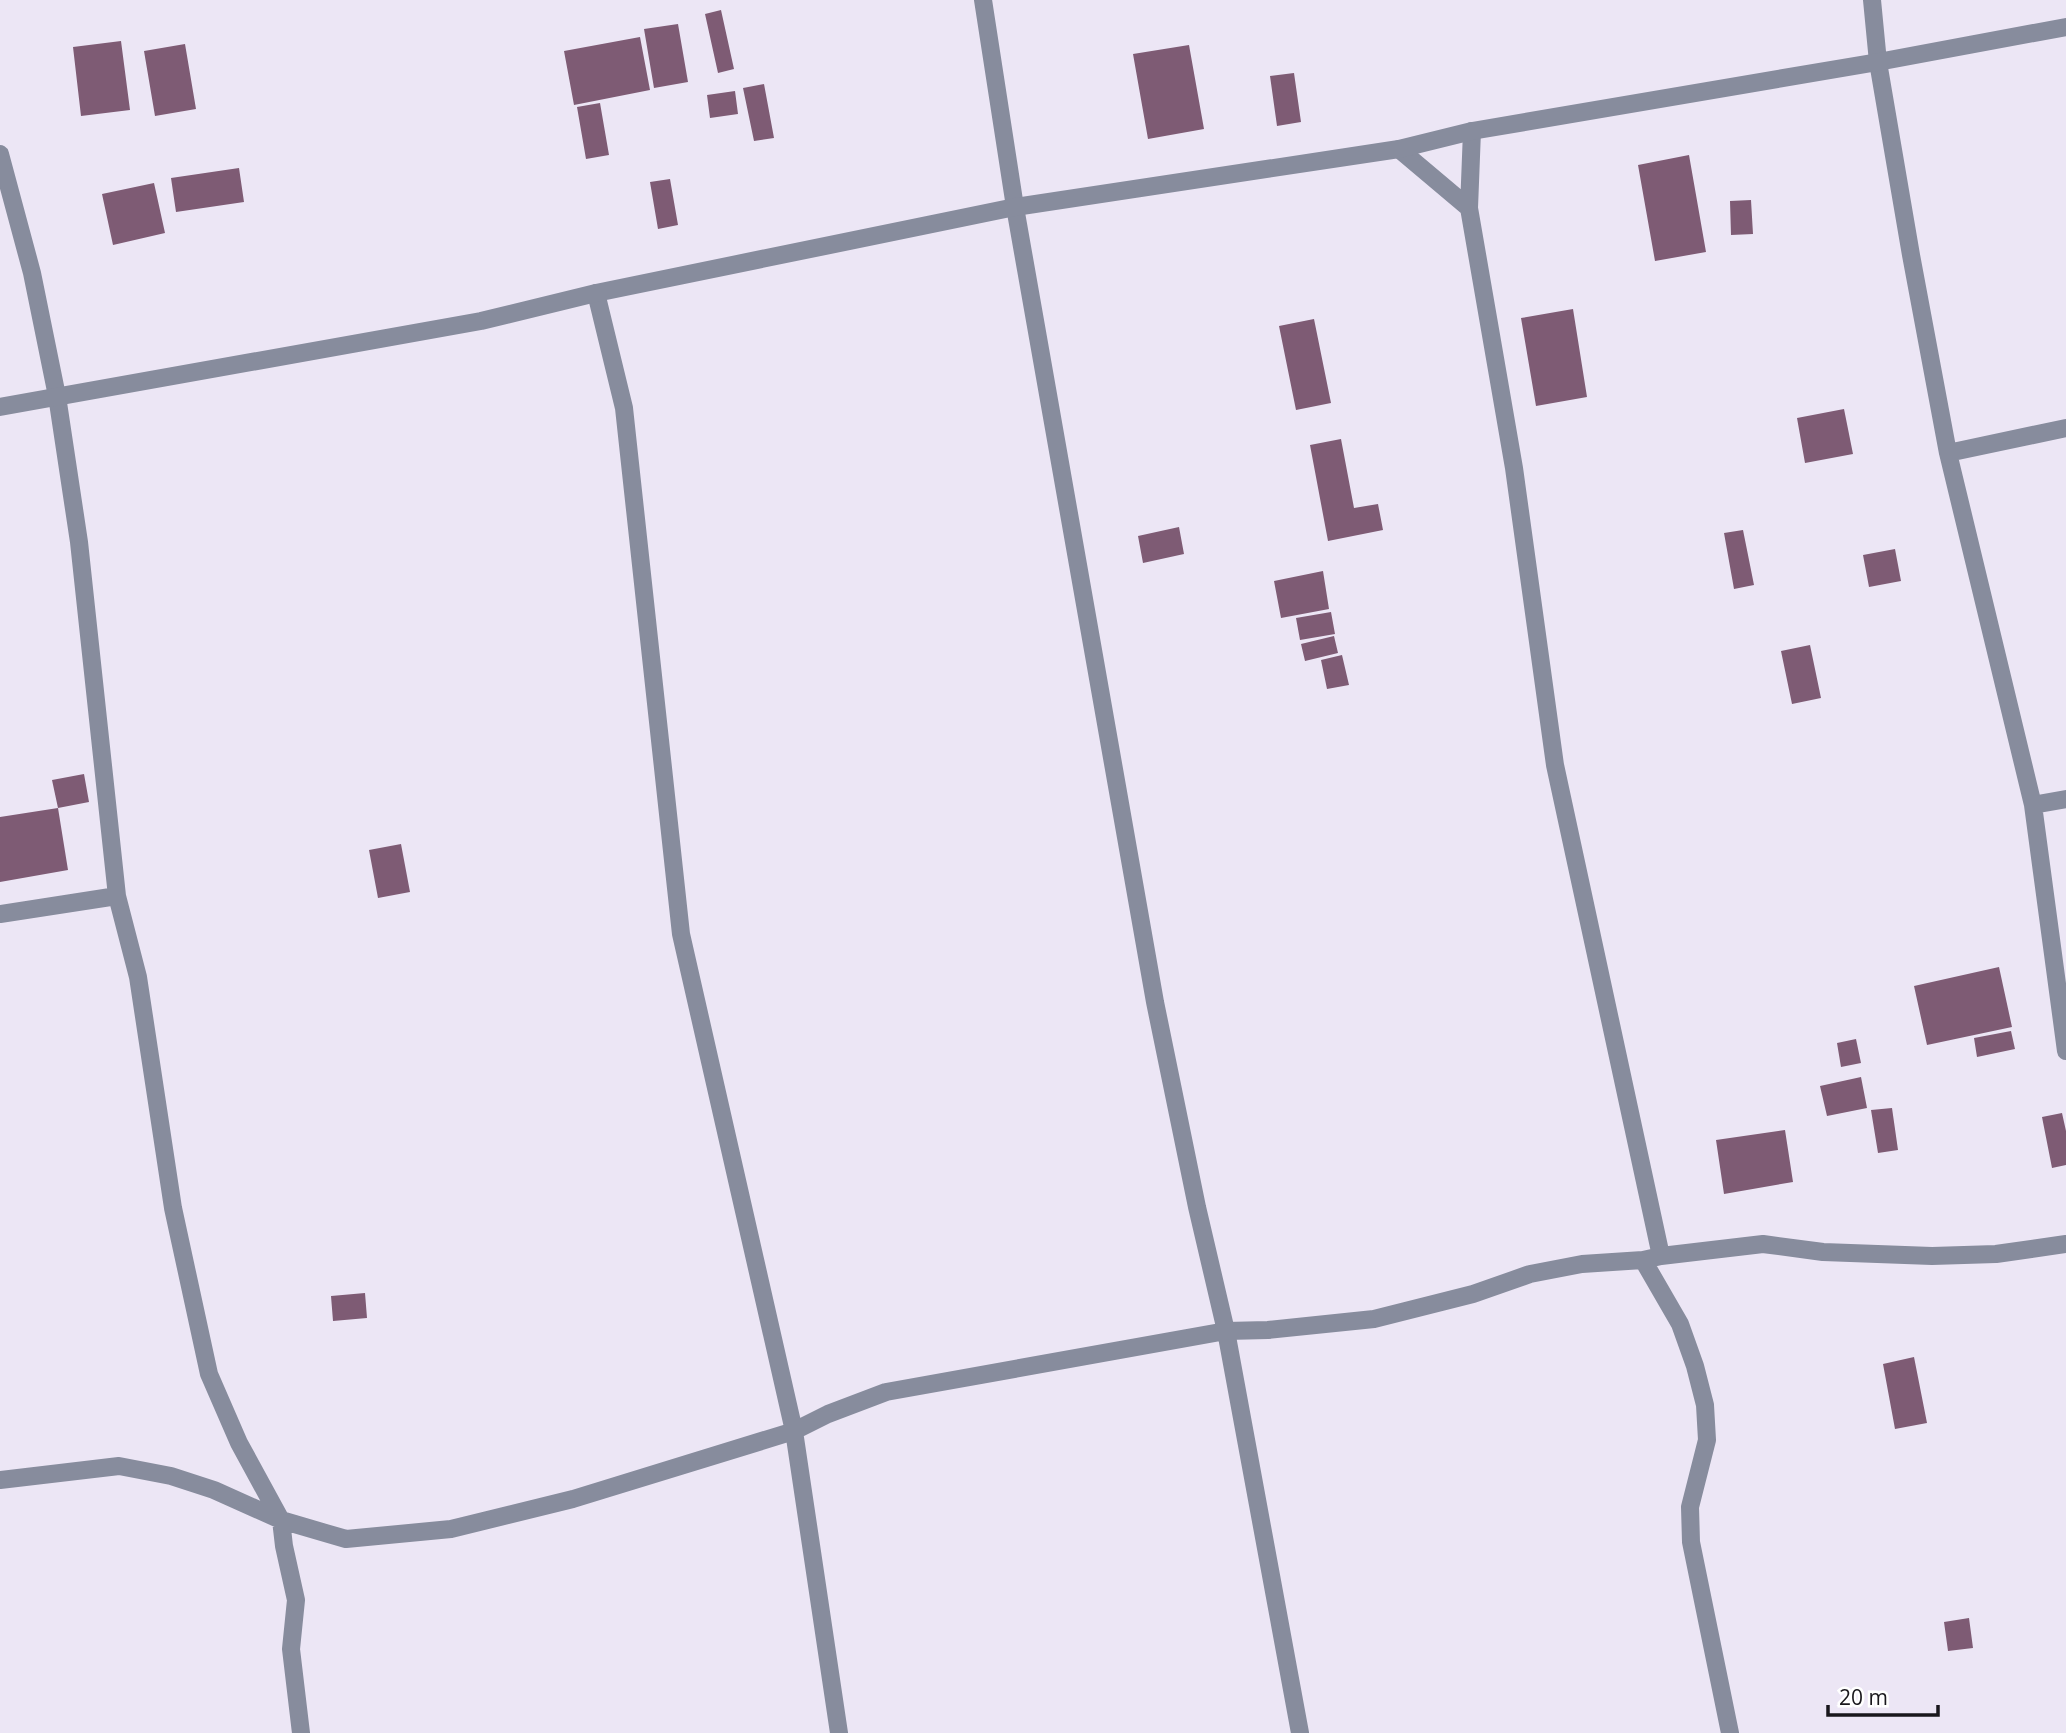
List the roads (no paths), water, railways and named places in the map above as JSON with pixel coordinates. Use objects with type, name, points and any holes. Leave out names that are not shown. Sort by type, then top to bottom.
[{"type":"street","points":[[983,0],[1015,206],[1155,1002],[1194,1193],[1226,1331],[1300,1733]]},
{"type":"street","points":[[1872,0],[1878,62],[1948,453],[2033,805],[2066,1051]]},
{"type":"street","points":[[0,407],[481,321],[596,293],[1015,206],[1399,149],[1472,131],[2066,27]]},
{"type":"street","points":[[1472,131],[1469,208],[1514,468],[1555,765],[1661,1256]]},
{"type":"street","points":[[1399,149],[1469,208]]},
{"type":"street","points":[[0,154],[32,274],[57,396],[79,542],[117,896],[138,977],[173,1208],[209,1374],[239,1443],[281,1520],[296,1600],[290,1649],[301,1733]]},
{"type":"street","points":[[596,293],[624,408],[681,934],[794,1431],[839,1733]]},
{"type":"street","points":[[1948,453],[2066,428]]},
{"type":"street","points":[[2033,805],[2066,799]]},
{"type":"street","points":[[0,914],[117,896]]},
{"type":"street","points":[[0,1480],[119,1466],[171,1476],[214,1490],[281,1520],[346,1539],[451,1529],[573,1499],[794,1431],[828,1414],[886,1392],[1226,1331],[1291,1328],[1374,1319],[1462,1297],[1530,1274],[1582,1264],[1643,1261],[1661,1256],[1763,1244],[1823,1252],[1932,1256],[1996,1254],[2066,1244]]},
{"type":"street","points":[[1643,1261],[1680,1324],[1705,1405],[1707,1440],[1690,1507],[1691,1542],[1730,1733]]}]
